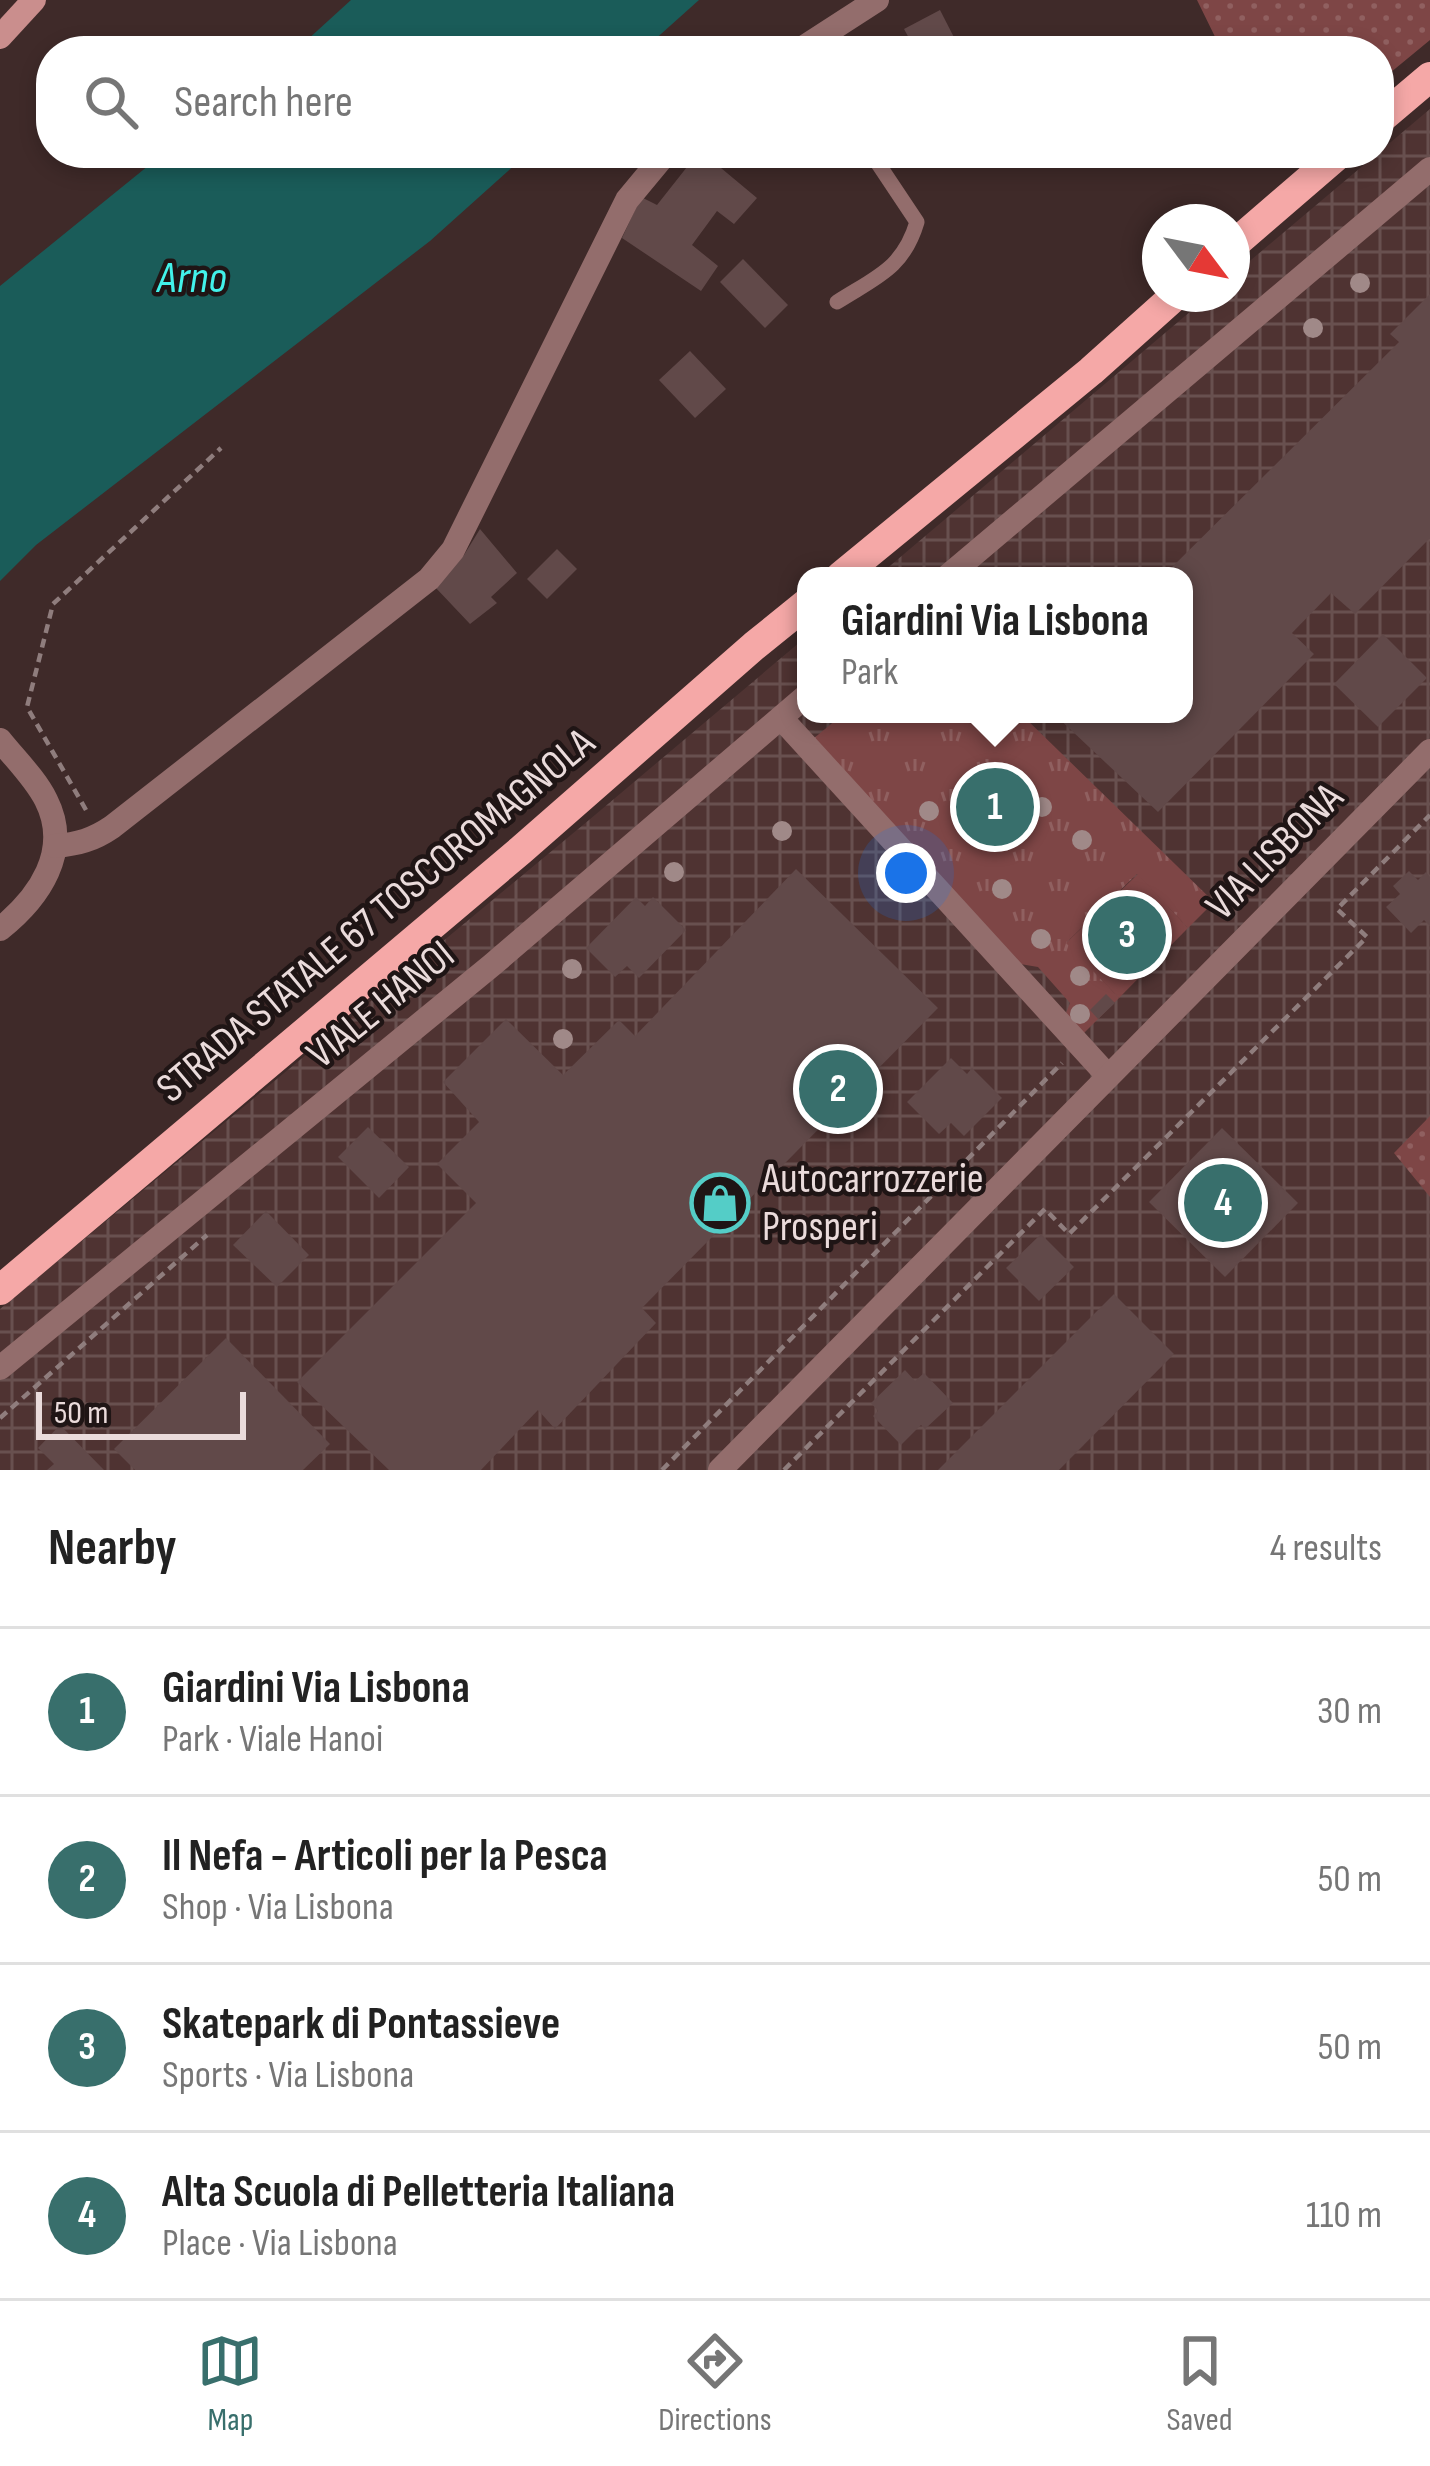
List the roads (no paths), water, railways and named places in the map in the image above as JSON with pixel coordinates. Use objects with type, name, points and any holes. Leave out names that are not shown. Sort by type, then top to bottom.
[{"type":"main road","points":[[0,37],[34,0]]},
{"type":"main road","points":[[1394,107],[1430,77]]},
{"type":"main road","points":[[1250,230],[1322,168]]},
{"type":"main road","points":[[852,567],[1158,312]]},
{"type":"main road","name":"STRADA STATALE 67 TOSCOROMAGNOLA","points":[[0,1290],[797,611]]},
{"type":"street","points":[[822,36],[877,0]]},
{"type":"street","points":[[56,847],[96,838],[429,579],[454,550],[627,200],[654,168]]},
{"type":"street","points":[[959,567],[1430,169]]},
{"type":"street","name":"VIALE HANOI","points":[[0,1368],[493,965],[797,704]]},
{"type":"street","points":[[781,718],[1108,1076]]},
{"type":"street","points":[[0,740],[46,800],[56,847],[38,892],[0,929]]},
{"type":"street","name":"VIA LISBONA","points":[[720,1470],[1430,751]]},
{"type":"lane","points":[[837,302],[891,268],[910,247],[917,222],[881,168]]},
{"type":"water","points":[[351,0],[699,0],[659,36],[311,36]]},
{"type":"water","name":"Arno","points":[[146,168],[511,168],[430,241],[36,545],[0,581],[0,286]]},
{"type":"place","name":"Giardini Via Lisbona","points":[[995,807]]},
{"type":"place","name":"Skatepark di Pontassieve","points":[[1127,935]]},
{"type":"place","name":"Il Nefa - Articoli per la Pesca","points":[[838,1089]]},
{"type":"place","name":"Autocarrozzerie Prosperi","points":[[720,1203]]},
{"type":"place","name":"Alta Scuola di Pelletteria Italiana","points":[[1223,1203]]}]
